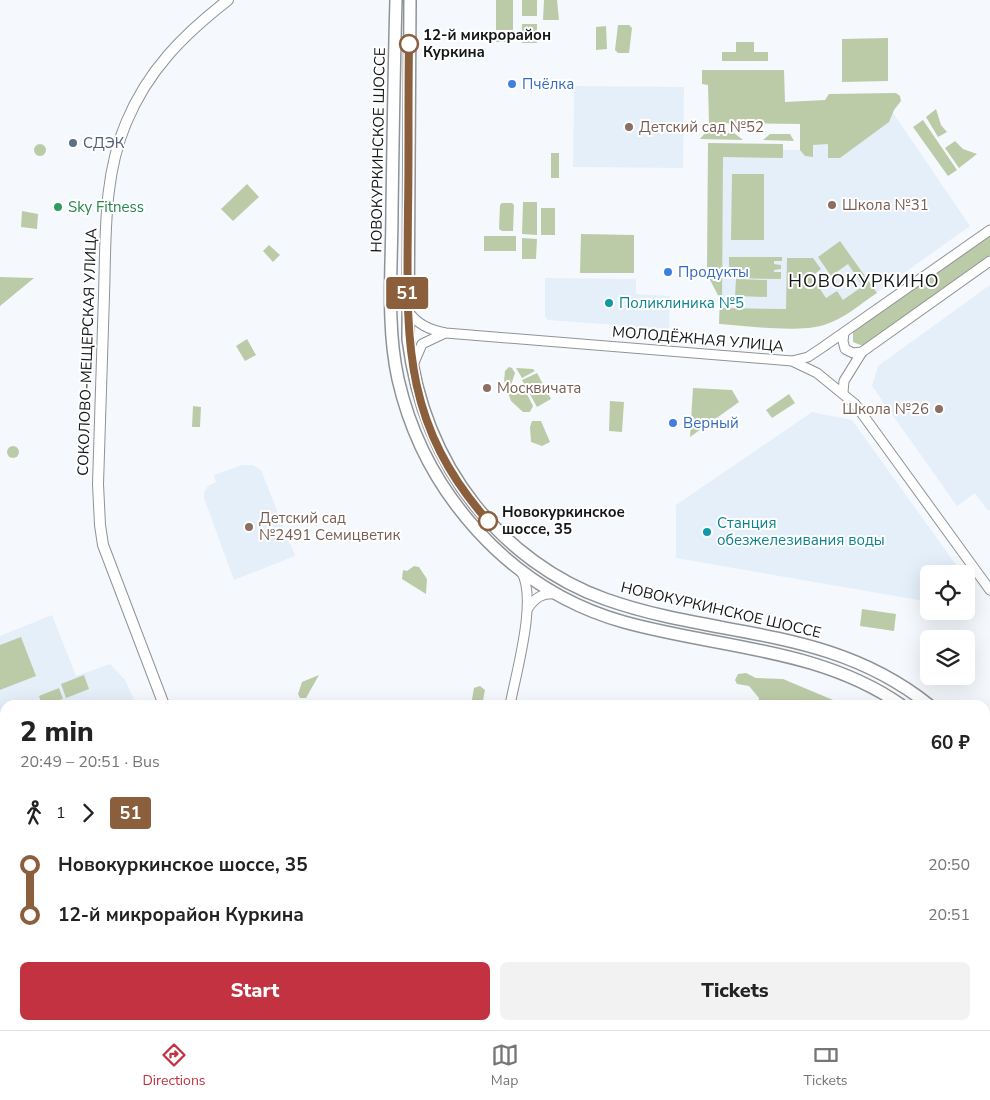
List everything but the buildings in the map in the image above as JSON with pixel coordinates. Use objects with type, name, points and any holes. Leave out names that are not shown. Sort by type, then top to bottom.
[{"type":"main road","name":"НОВОКУРКИНСКОЕ ШОССЕ","points":[[396,0],[391,274],[394,354],[398,376],[414,433],[436,477],[451,500],[482,537],[521,571],[577,605],[620,621],[798,659],[832,669],[856,679],[893,700]]},
{"type":"main road","name":"НОВОКУРКИНСКОЕ ШОССЕ","points":[[410,0],[407,310],[412,372],[428,425],[456,479],[490,522],[520,550],[551,572],[584,590],[625,605],[802,643],[842,655],[868,666],[922,700]]},
{"type":"street","name":"СОКОЛОВО-МЕЩЕРСКАЯ УЛИЦА","points":[[162,700],[112,571],[100,524],[98,484],[108,197],[119,140],[145,87],[169,52],[190,30],[228,0]]},
{"type":"street","points":[[792,361],[808,356],[844,333],[990,230]]},
{"type":"street","points":[[843,392],[844,381],[862,352],[990,261]]},
{"type":"street","name":"МОЛОДЁЖНАЯ УЛИЦА","points":[[407,310],[420,324],[435,332],[792,361],[817,373],[843,392],[863,414],[990,590]]},
{"type":"street","name":"МОЛОДЁЖНАЯ УЛИЦА","points":[[412,372],[414,360],[422,344],[446,333]]},
{"type":"street","points":[[844,333],[842,341],[845,349],[853,353],[862,352]]},
{"type":"street","points":[[511,700],[528,608],[527,583],[521,571]]},
{"type":"street","points":[[528,608],[536,597],[543,594],[557,594]]},
{"type":"street","points":[[620,621],[626,620],[629,615],[625,605]]},
{"type":"street","points":[[798,659],[792,654],[791,648],[794,644],[802,643]]},
{"type":"shaded area","name":"Детский сад №52","points":[[574,86],[684,87],[683,168],[573,167]]},
{"type":"shaded area","name":"Школа №31","points":[[883,98],[970,226],[844,316],[824,325],[802,328],[719,324],[720,299],[707,275],[708,150],[806,150],[806,146]]},
{"type":"shaded area","points":[[545,278],[636,279],[636,294],[670,296],[669,329],[548,320],[545,317]]},
{"type":"shaded area","name":"Школа №26","points":[[990,285],[990,510],[988,511],[975,493],[957,506],[872,386],[878,366]]},
{"type":"shaded area","points":[[812,412],[852,420],[956,565],[920,565],[920,600],[676,558],[676,505]]},
{"type":"shaded area","name":"Детский сад №2491 Семицветик","points":[[242,465],[253,465],[261,470],[295,556],[234,580],[204,498],[204,492],[208,486],[216,482],[214,475]]},
{"type":"shaded area","points":[[52,615],[76,676],[110,664],[125,680],[134,700],[0,700],[0,636]]},
{"type":"green space","points":[[496,0],[513,0],[513,30],[496,30]]},
{"type":"green space","points":[[522,0],[537,0],[537,16],[522,16]]},
{"type":"green space","points":[[544,0],[557,0],[559,20],[543,20]]},
{"type":"green space","points":[[522,24],[537,24],[537,31],[522,31]]},
{"type":"green space","points":[[618,25],[629,25],[632,28],[629,53],[618,53],[615,50]]},
{"type":"green space","points":[[606,26],[607,49],[596,50],[596,27]]},
{"type":"green space","points":[[496,35],[513,36],[513,42],[496,42]]},
{"type":"green space","points":[[522,36],[537,36],[537,43],[522,43]]},
{"type":"green space","points":[[888,38],[888,81],[842,82],[842,39]]},
{"type":"green space","points":[[736,42],[754,42],[754,52],[768,52],[768,61],[722,61],[722,52],[736,52]]},
{"type":"green space","points":[[702,70],[784,70],[785,102],[825,100],[829,94],[896,93],[900,96],[901,101],[894,110],[889,122],[840,158],[828,158],[828,144],[813,145],[813,157],[805,156],[800,150],[800,124],[709,123],[708,85],[702,84]]},
{"type":"green space","points":[[936,109],[941,125],[947,132],[938,137],[926,117]]},
{"type":"green space","points":[[923,120],[957,170],[948,176],[913,127]]},
{"type":"green space","points":[[705,133],[734,133],[743,140],[700,139]]},
{"type":"green space","points":[[770,134],[790,134],[794,141],[763,140]]},
{"type":"green space","points":[[955,141],[963,149],[977,154],[959,168],[945,148]]},
{"type":"green space","points":[[708,143],[783,144],[783,158],[723,157],[722,308],[786,309],[787,258],[813,258],[821,269],[811,277],[815,283],[826,276],[828,278],[818,286],[826,298],[837,291],[843,300],[863,286],[848,264],[831,276],[818,257],[840,241],[877,293],[852,311],[824,325],[800,328],[772,328],[719,324],[720,299],[707,274]]},
{"type":"green space","points":[[42,144],[45,145],[45,155],[38,156],[35,155],[34,148],[35,145]]},
{"type":"green space","points":[[551,153],[559,153],[559,178],[551,178]]},
{"type":"green space","points":[[732,174],[764,174],[764,240],[731,240]]},
{"type":"green space","points":[[247,184],[259,197],[233,221],[221,209]]},
{"type":"green space","points":[[523,202],[537,202],[537,235],[522,234]]},
{"type":"green space","points":[[502,203],[512,203],[514,205],[513,231],[502,231],[499,229],[500,205]]},
{"type":"green space","points":[[541,208],[555,208],[555,235],[541,235]]},
{"type":"green space","points":[[22,211],[38,214],[37,229],[21,227]]},
{"type":"green space","points":[[581,234],[634,235],[634,273],[580,273]]},
{"type":"green space","points":[[484,236],[516,236],[516,251],[484,251]]},
{"type":"green space","points":[[990,236],[990,255],[863,346],[853,342],[853,332]]},
{"type":"green space","points":[[522,238],[537,239],[536,259],[522,259]]},
{"type":"green space","points":[[269,245],[280,255],[273,262],[263,251]]},
{"type":"green space","points":[[729,257],[782,257],[782,261],[774,261],[774,264],[781,265],[781,269],[774,270],[774,272],[781,272],[781,279],[729,278]]},
{"type":"green space","points":[[0,277],[34,278],[0,306]]},
{"type":"green space","points":[[736,279],[767,280],[767,297],[735,296]]},
{"type":"green space","points":[[247,339],[256,355],[245,361],[236,346]]},
{"type":"green space","points":[[509,367],[515,373],[511,385],[507,385],[504,381],[505,371]]},
{"type":"green space","points":[[516,368],[533,369],[535,371],[522,378]]},
{"type":"green space","points":[[537,373],[551,399],[537,407],[522,380]]},
{"type":"green space","points":[[693,388],[732,390],[739,402],[690,437]]},
{"type":"green space","points":[[507,390],[525,390],[533,406],[530,412],[523,412],[511,401]]},
{"type":"green space","points":[[789,394],[795,403],[772,418],[766,410]]},
{"type":"green space","points":[[610,401],[624,402],[622,432],[609,431]]},
{"type":"green space","points":[[193,406],[201,407],[200,427],[192,427]]},
{"type":"green space","points":[[532,421],[541,421],[550,442],[542,446],[531,442],[530,427]]},
{"type":"green space","points":[[13,446],[19,452],[13,458],[7,452]]},
{"type":"green space","points":[[414,566],[419,567],[427,579],[426,594],[402,579],[403,570],[407,571]]},
{"type":"green space","points":[[862,609],[896,614],[894,631],[860,626]]},
{"type":"green space","points":[[21,637],[36,676],[0,690],[0,645]]},
{"type":"green space","points":[[746,673],[756,678],[783,679],[833,700],[759,700],[749,686],[737,684],[735,680],[738,674]]},
{"type":"green space","points":[[84,675],[89,689],[66,698],[61,684]]},
{"type":"green space","points":[[319,675],[306,698],[300,698],[298,694],[302,682]]},
{"type":"green space","points":[[480,686],[485,690],[483,700],[472,700],[474,688]]},
{"type":"green space","points":[[59,688],[63,699],[40,700],[39,696]]},
{"type":"bus line","name":"51","points":[[409,44],[407,310],[412,372],[428,425],[437,445],[452,472],[488,521]]},
{"type":"place","name":"12-й микрорайон Куркина","points":[[409,44]]},
{"type":"place","name":"Пчёлка","points":[[512,84]]},
{"type":"place","name":"Детский сад №52","points":[[629,127]]},
{"type":"place","name":"СДЭК","points":[[73,143]]},
{"type":"place","name":"Школа №31","points":[[832,205]]},
{"type":"place","name":"Sky Fitness","points":[[58,207]]},
{"type":"place","name":"Продукты","points":[[668,272]]},
{"type":"place","name":"Поликлиника №5","points":[[609,303]]},
{"type":"place","name":"Москвичата","points":[[487,388]]},
{"type":"place","name":"Школа №26","points":[[939,409]]},
{"type":"place","name":"Верный","points":[[673,423]]},
{"type":"place","name":"Новокуркинское шоссе, 35","points":[[488,521]]},
{"type":"place","name":"Детский сад №2491 Семицветик","points":[[249,527]]},
{"type":"place","name":"Станция обезжелезивания воды","points":[[707,532]]},
{"type":"district","name":"НОВОКУРКИНО","points":[[864,281]]}]
